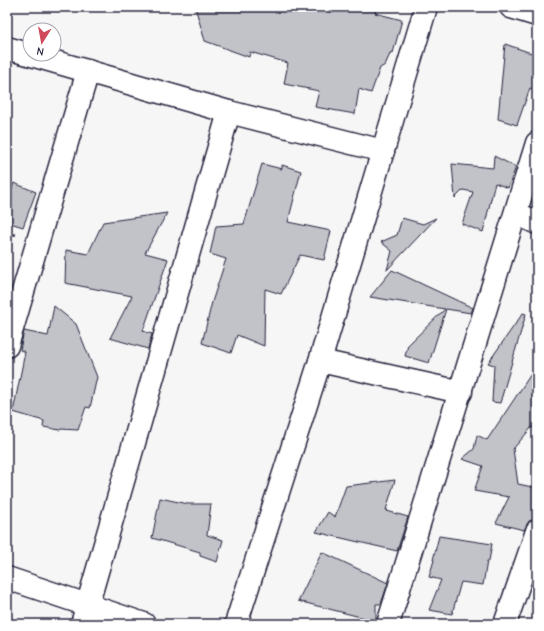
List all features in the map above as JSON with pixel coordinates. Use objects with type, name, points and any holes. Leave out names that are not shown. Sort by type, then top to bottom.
[{"type":"street","points":[[236,624],[320,360],[426,7]]},
{"type":"street","points":[[511,7],[537,15]]},
{"type":"street","points":[[7,48],[230,112],[383,151]]},
{"type":"street","points":[[7,346],[88,71]]},
{"type":"street","points":[[84,615],[230,112]]},
{"type":"street","points":[[388,624],[537,143]]},
{"type":"street","points":[[516,213],[537,224]]},
{"type":"street","points":[[320,360],[461,392]]},
{"type":"street","points":[[505,624],[537,531]]},
{"type":"street","points":[[7,578],[84,615],[144,624]]},
{"type":"building","points":[[195,7],[362,7],[376,11],[375,13],[402,20],[393,53],[391,52],[385,65],[380,68],[371,93],[359,89],[355,114],[315,107],[319,91],[284,84],[288,63],[250,52],[249,57],[205,41]]},
{"type":"building","points":[[505,44],[537,55],[537,91],[530,88],[517,125],[498,119]]},
{"type":"building","points":[[494,156],[516,167],[508,188],[495,183],[483,232],[462,224],[473,192],[463,190],[455,198],[452,164],[493,168]]},
{"type":"building","points":[[262,164],[282,169],[282,165],[301,171],[288,222],[331,231],[324,260],[300,255],[281,294],[265,289],[264,346],[237,335],[231,353],[202,343],[212,302],[226,259],[210,254],[216,226],[244,224]]},
{"type":"building","points":[[14,183],[36,192],[23,227],[7,222],[7,190],[11,191]]},
{"type":"building","points":[[167,213],[145,253],[168,259],[143,331],[152,334],[148,349],[110,338],[132,296],[65,283],[66,250],[88,254],[103,222]]},
{"type":"building","points":[[402,218],[423,224],[436,218],[387,270],[392,251],[381,242],[397,235]]},
{"type":"building","points":[[392,270],[473,308],[471,313],[446,309],[429,363],[405,356],[408,345],[445,309],[370,297]]},
{"type":"building","points":[[54,306],[76,324],[97,377],[90,408],[86,407],[78,430],[60,430],[43,427],[44,421],[13,412],[25,352],[20,350],[24,331],[48,336]]},
{"type":"building","points":[[523,313],[526,314],[500,403],[492,402],[494,365],[488,363]]},
{"type":"building","points":[[537,365],[537,429],[532,427],[513,449],[518,484],[537,488],[537,519],[529,521],[524,530],[496,523],[509,497],[474,491],[483,466],[462,459],[474,449],[477,435],[487,440]]},
{"type":"building","points":[[395,480],[386,510],[408,517],[397,551],[316,532],[328,512],[335,517],[346,486]]},
{"type":"building","points":[[160,498],[188,504],[211,504],[207,535],[223,540],[217,562],[200,556],[200,552],[152,538]]},
{"type":"building","points":[[439,536],[492,544],[489,561],[487,561],[483,585],[461,582],[452,614],[429,610],[441,580],[429,577]]},
{"type":"building","points":[[322,552],[388,583],[381,604],[376,604],[376,621],[298,601]]}]
